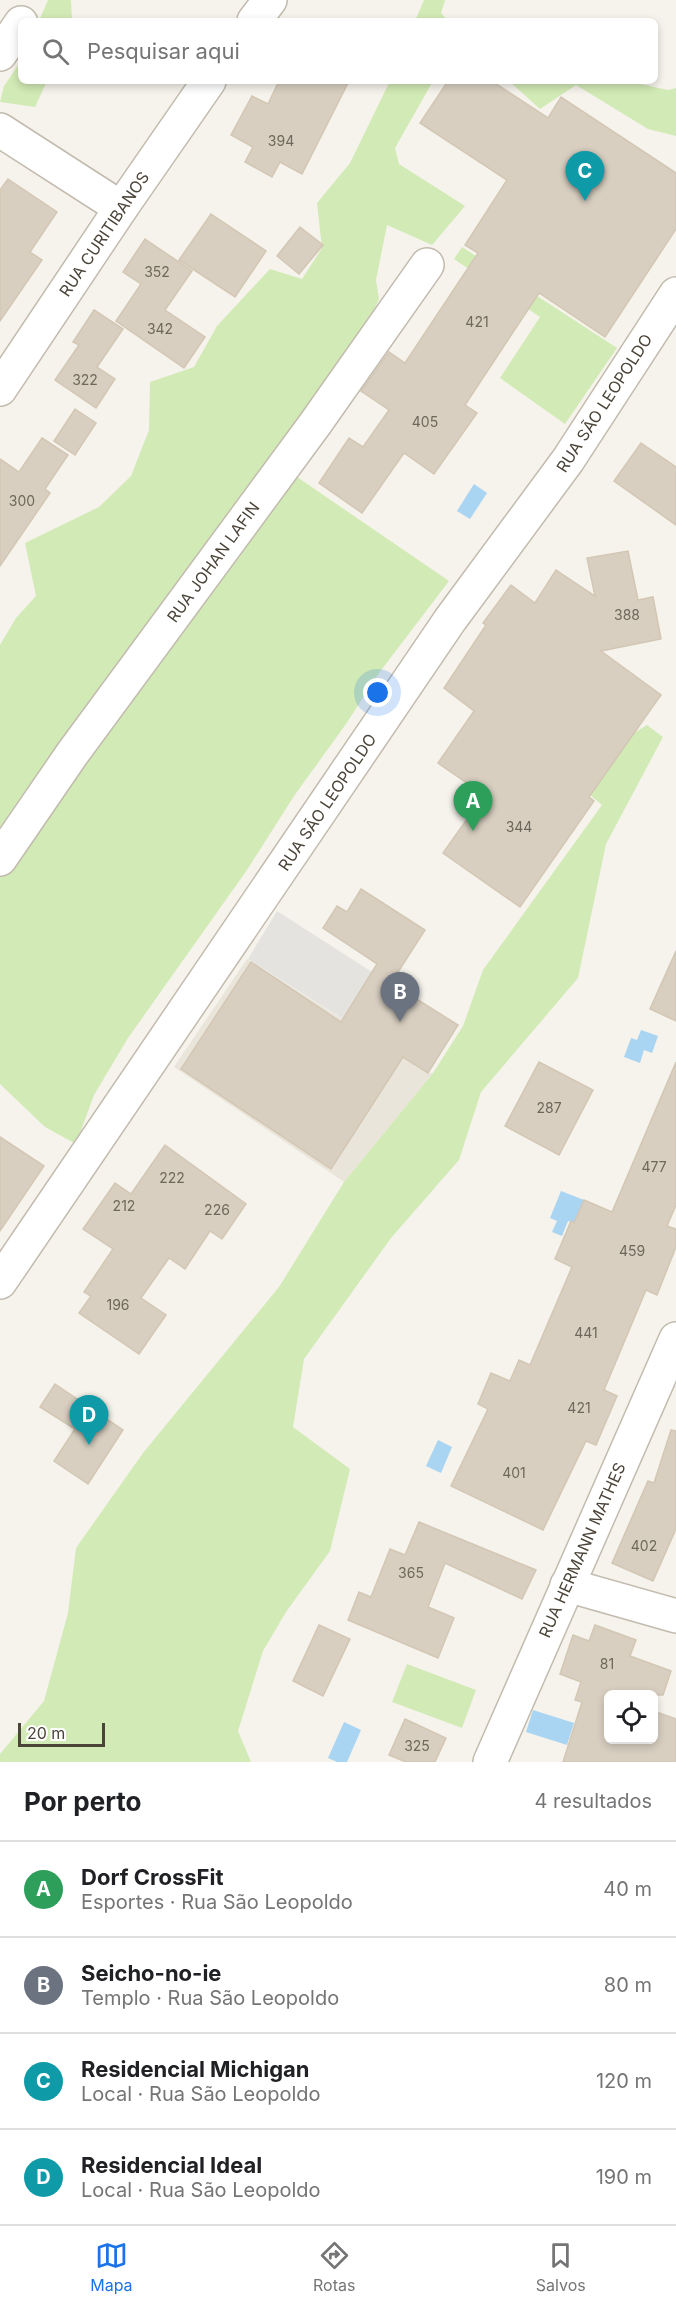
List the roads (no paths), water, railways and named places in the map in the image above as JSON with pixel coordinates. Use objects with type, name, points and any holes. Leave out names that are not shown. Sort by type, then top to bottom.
[{"type":"street","points":[[23,18],[29,0]]},
{"type":"street","points":[[256,18],[270,0]]},
{"type":"street","points":[[0,54],[18,28]]},
{"type":"street","name":"RUA CURITIBANOS","points":[[0,389],[121,208],[208,84]]},
{"type":"street","points":[[0,130],[121,208]]},
{"type":"street","name":"RUA JOHAN LAFIN","points":[[0,860],[72,754],[315,424],[427,265]]},
{"type":"street","name":"RUA SÃO LEOPOLDO","points":[[0,1282],[450,620],[568,460],[676,294]]},
{"type":"street","name":"RUA HERMANN MATHES","points":[[490,1762],[676,1339]]},
{"type":"street","points":[[567,1585],[676,1616]]},
{"type":"water","points":[[474,484],[487,493],[470,519],[457,511]]},
{"type":"water","points":[[641,1030],[658,1036],[652,1053],[644,1050],[640,1063],[624,1057],[631,1038],[637,1040]]},
{"type":"water","points":[[561,1191],[584,1200],[574,1223],[568,1221],[562,1236],[552,1232],[557,1221],[550,1218]]},
{"type":"water","points":[[438,1440],[452,1447],[441,1473],[426,1466]]},
{"type":"water","points":[[533,1710],[574,1723],[567,1745],[526,1732]]},
{"type":"water","points":[[344,1722],[361,1730],[347,1762],[337,1762],[328,1758]]},
{"type":"place","name":"Residencial Michigan","points":[[585,201]]},
{"type":"place","name":"Dorf CrossFit","points":[[473,831]]},
{"type":"place","name":"Seicho-no-ie","points":[[400,1022]]},
{"type":"place","name":"Residencial Ideal","points":[[89,1445]]}]
